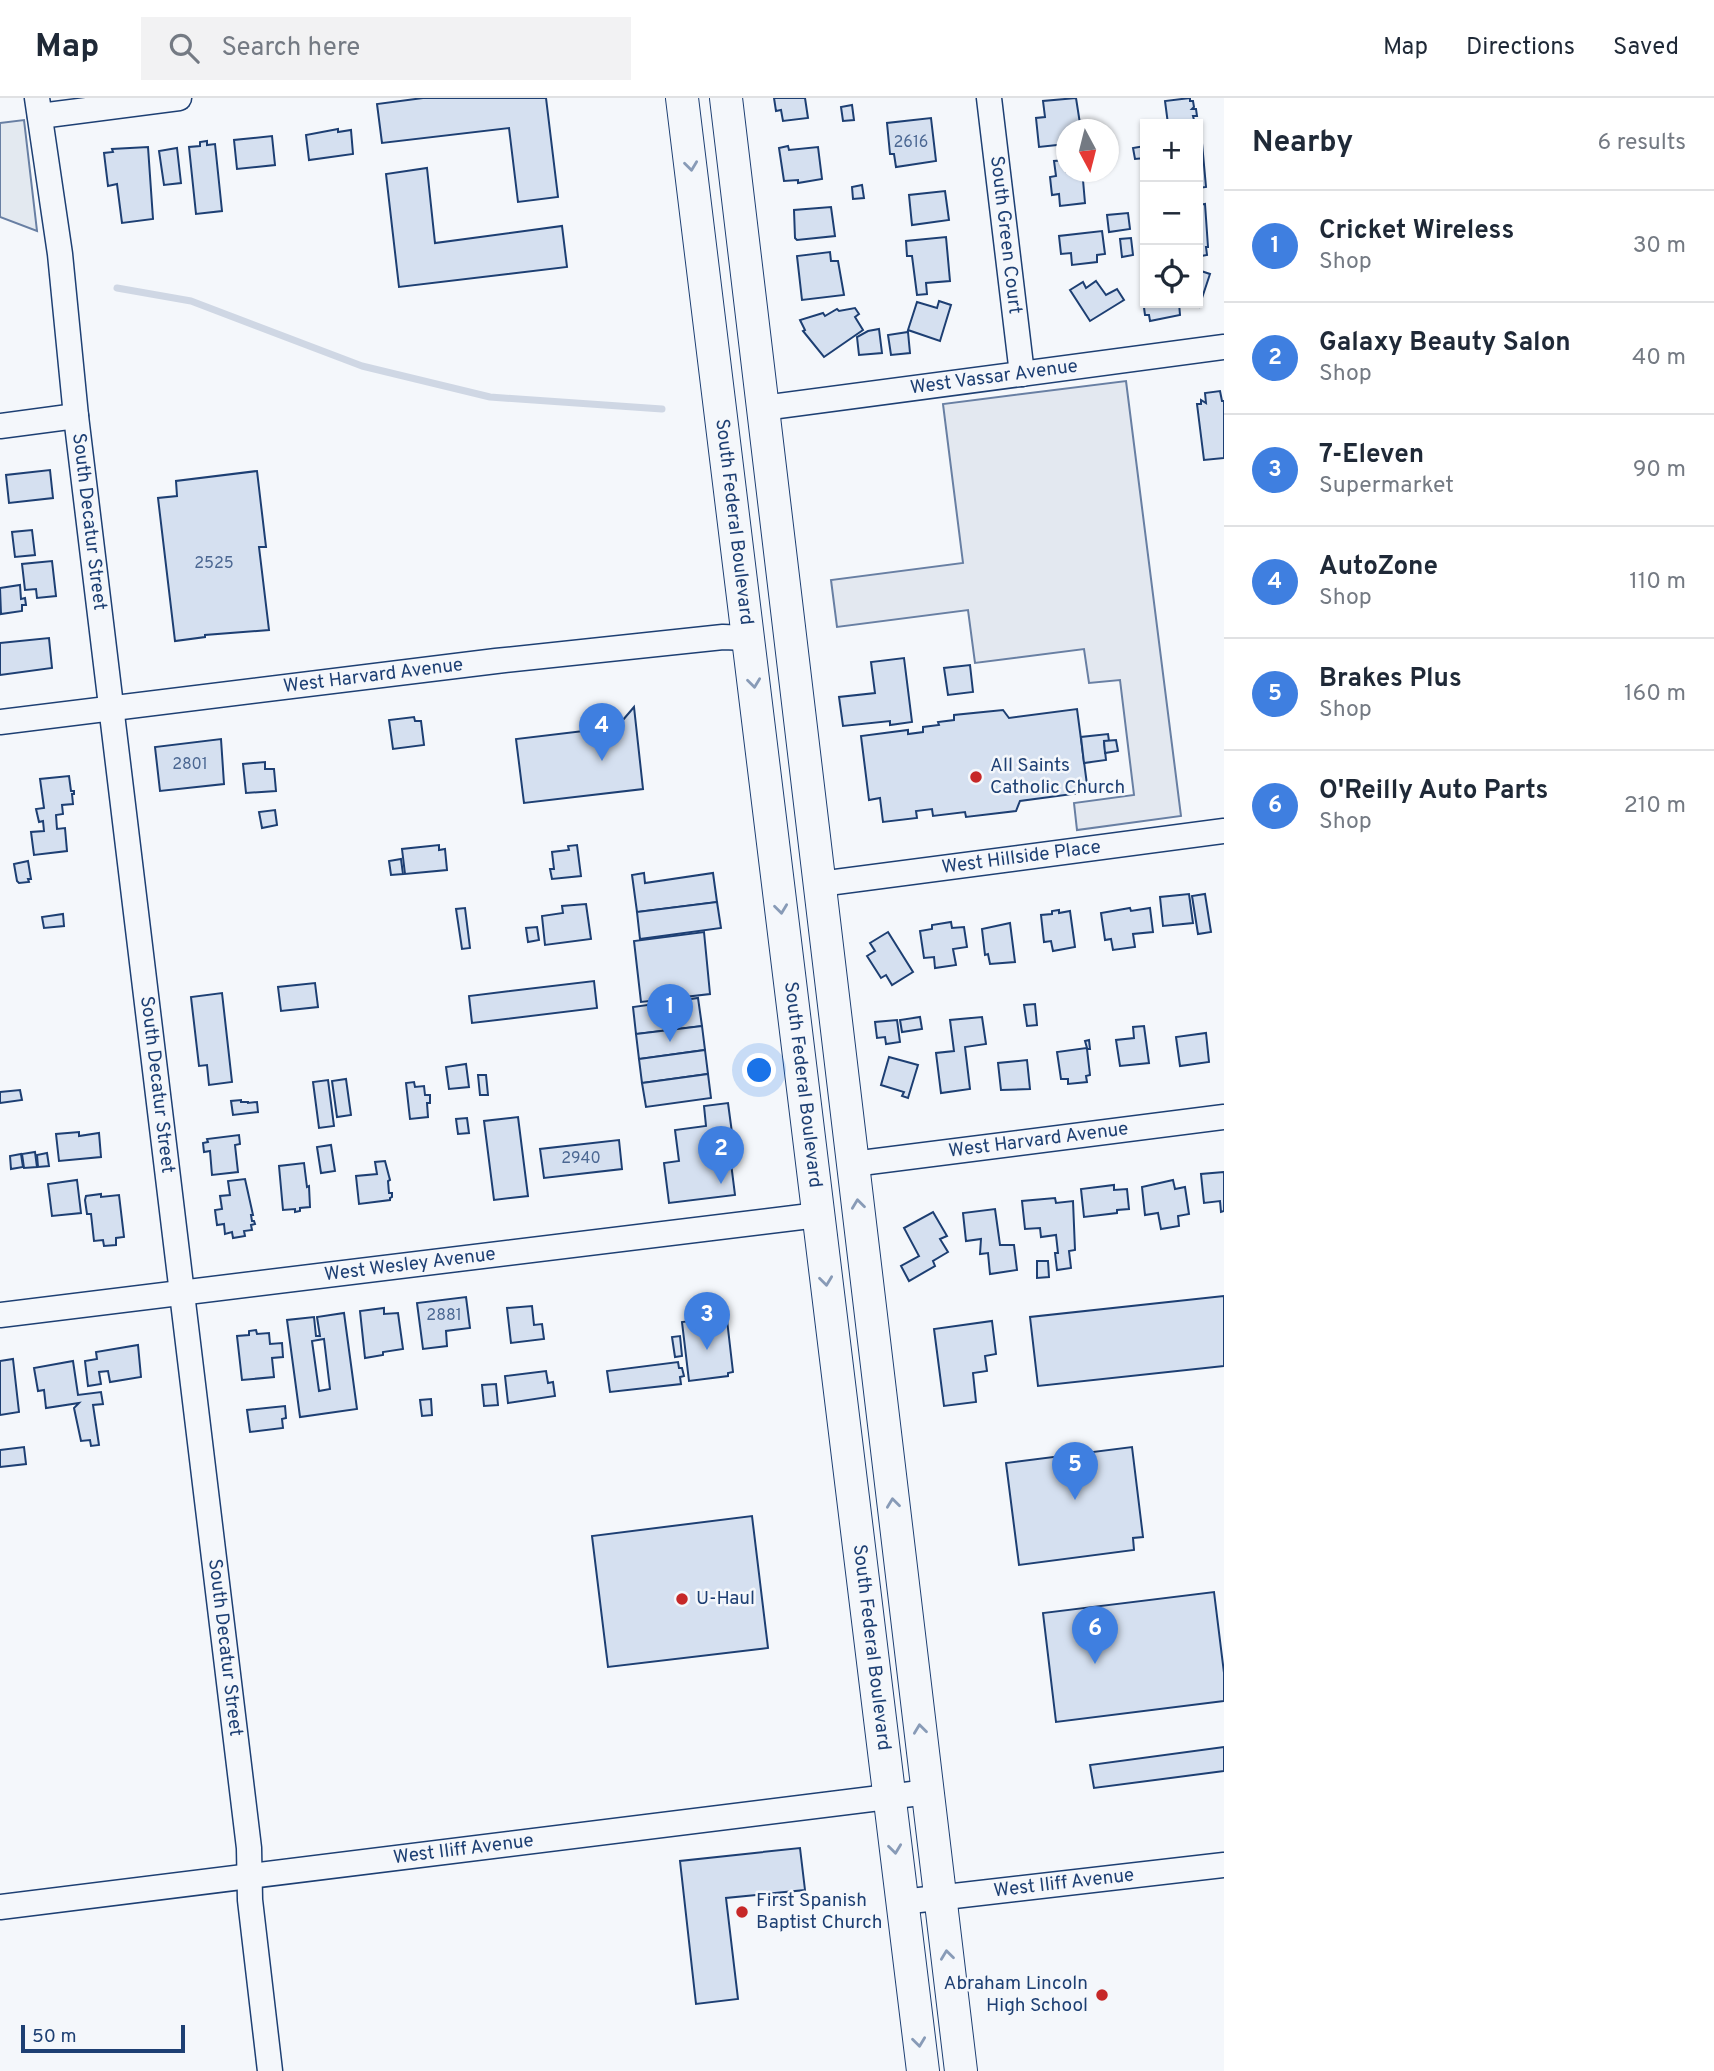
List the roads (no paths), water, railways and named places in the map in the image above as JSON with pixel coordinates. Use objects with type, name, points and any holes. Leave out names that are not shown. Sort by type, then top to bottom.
[{"type":"main road","name":"South Federal Boulevard","points":[[682,98],[923,2071]]},
{"type":"main road","name":"South Federal Boulevard","points":[[726,98],[961,2071]]},
{"type":"main road","points":[[696,212],[713,268],[736,400],[743,406],[763,408]]},
{"type":"main road","points":[[748,638],[754,639],[770,652],[778,668],[807,781]]},
{"type":"main road","points":[[789,970],[808,1022],[827,1144],[833,1157],[853,1164]]},
{"type":"main road","points":[[818,1215],[840,1228],[865,1397],[872,1420],[886,1441]]},
{"type":"street","points":[[38,107],[179,98]]},
{"type":"street","name":"South Green Court","points":[[989,98],[1022,374]]},
{"type":"street","name":"South Decatur Street","points":[[38,107],[60,254],[76,416],[249,1848],[250,1900],[270,2071]]},
{"type":"street","name":"West Vassar Avenue","points":[[763,408],[1224,347]]},
{"type":"street","points":[[0,426],[76,416]]},
{"type":"street","name":"West Harvard Avenue","points":[[0,722],[496,661],[723,637],[748,638]]},
{"type":"street","name":"West Hillside Place","points":[[820,884],[1224,831]]},
{"type":"street","name":"West Harvard Avenue","points":[[853,1164],[1224,1117]]},
{"type":"street","name":"West Wesley Avenue","points":[[0,1315],[818,1215]]},
{"type":"street","name":"West Iliff Avenue","points":[[0,1907],[928,1792]]},
{"type":"street","name":"West Iliff Avenue","points":[[902,1902],[1224,1864]]},
{"type":"waterway","points":[[117,288],[191,301],[362,366],[490,397],[662,409]]},
{"type":"place","name":"AutoZone","points":[[602,761]]},
{"type":"place","name":"All Saints Catholic Church","points":[[976,777]]},
{"type":"place","name":"Cricket Wireless","points":[[670,1042]]},
{"type":"place","name":"Galaxy Beauty Salon","points":[[721,1184]]},
{"type":"place","name":"7-Eleven","points":[[707,1350]]},
{"type":"place","name":"Brakes Plus","points":[[1075,1500]]},
{"type":"place","name":"U-Haul","points":[[682,1599]]},
{"type":"place","name":"O'Reilly Auto Parts","points":[[1095,1664]]},
{"type":"place","name":"First Spanish Baptist Church","points":[[742,1912]]},
{"type":"place","name":"Abraham Lincoln High School","points":[[1102,1995]]}]
